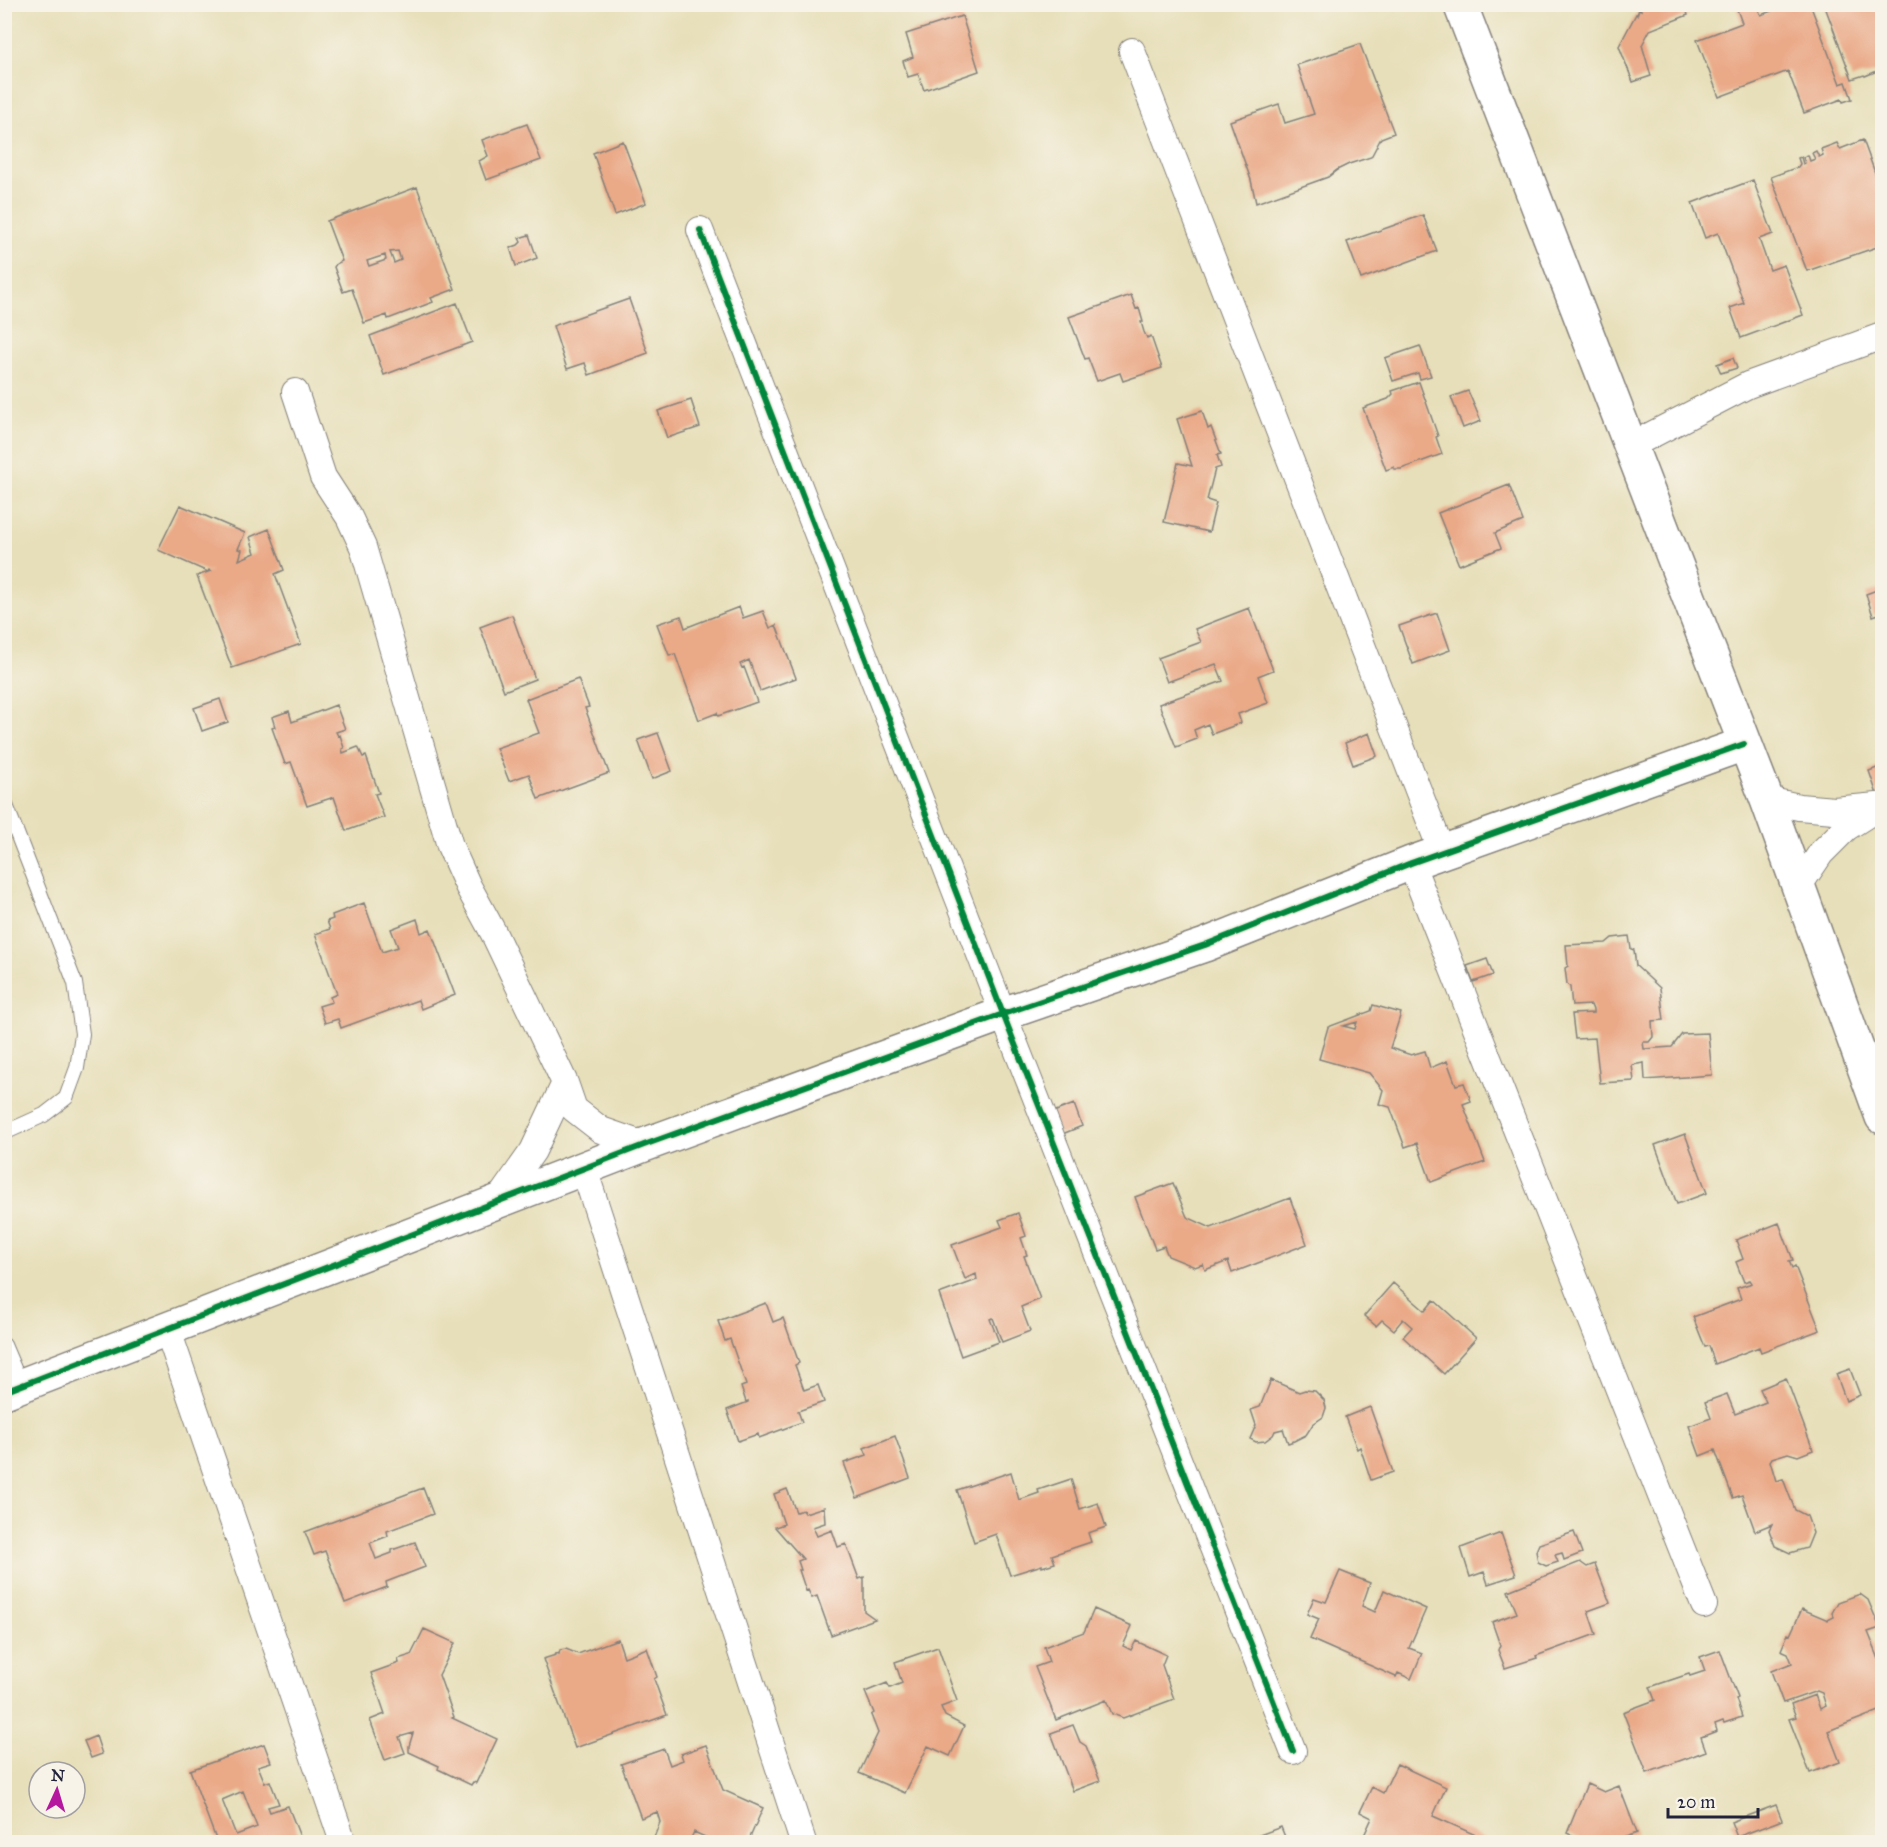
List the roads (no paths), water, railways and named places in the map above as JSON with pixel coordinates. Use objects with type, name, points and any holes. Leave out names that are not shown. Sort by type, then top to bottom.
[{"type":"street","points":[[1464,6],[1767,800],[1882,1116]]},
{"type":"street","points":[[1132,51],[1442,852]]},
{"type":"street","points":[[700,230],[1003,1014],[1293,1751]]},
{"type":"street","points":[[1630,446],[1748,385],[1882,336]]},
{"type":"street","points":[[295,392],[323,477],[349,518],[363,547],[450,846],[468,886],[493,932],[565,1083],[574,1109],[601,1130],[645,1145]]},
{"type":"street","points":[[13,1388],[645,1145],[1003,1014],[1205,945],[1411,863],[1744,744]]},
{"type":"street","points":[[1767,800],[1799,807],[1833,810],[1882,805]]},
{"type":"street","points":[[1798,887],[1821,853],[1846,828],[1882,805]]},
{"type":"street","points":[[1411,863],[1704,1605]]},
{"type":"street","points":[[497,1202],[533,1151],[565,1083]]},
{"type":"street","points":[[584,1169],[803,1842]]},
{"type":"street","points":[[167,1328],[343,1842]]},
{"type":"lane","points":[[4,800],[75,983],[82,1034],[77,1068],[66,1098],[45,1115],[4,1133]]},
{"type":"lane","points":[[4,1345],[13,1388]]}]
